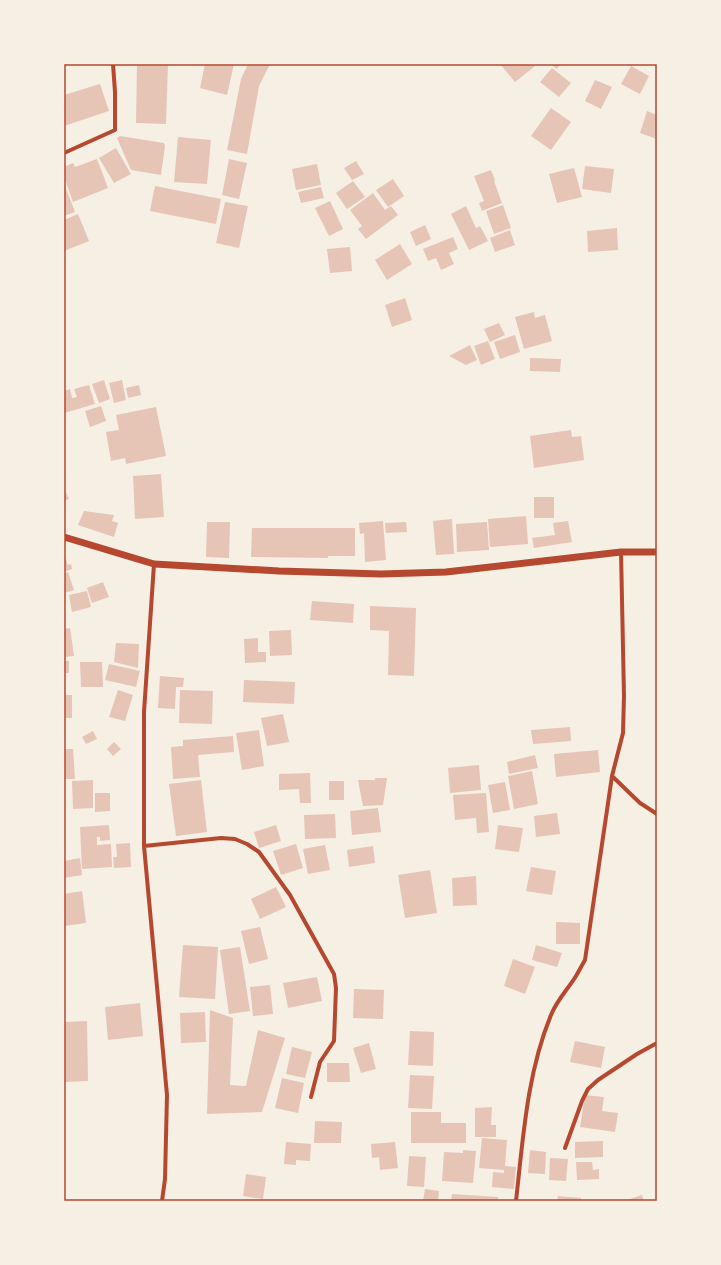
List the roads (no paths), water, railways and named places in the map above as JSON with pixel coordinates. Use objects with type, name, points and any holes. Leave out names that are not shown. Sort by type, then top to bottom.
[{"type":"street","points":[[64,153],[116,130],[116,92],[113,64]]},
{"type":"street","points":[[64,537],[154,564],[256,570],[381,574],[446,572],[621,552],[657,552]]},
{"type":"street","points":[[516,1201],[526,1118],[535,1063],[551,1014],[562,995],[576,977],[585,960],[612,776],[623,733],[624,696],[621,552]]},
{"type":"street","points":[[154,564],[144,712],[144,846],[167,1095],[165,1179],[162,1201]]},
{"type":"street","points":[[612,776],[640,802],[657,814]]},
{"type":"street","points":[[144,846],[221,838],[235,839],[247,844],[259,852],[290,895],[334,974],[336,988],[334,1041],[320,1062],[311,1097]]},
{"type":"street","points":[[565,1148],[582,1101],[588,1089],[598,1080],[637,1054],[657,1043]]}]
